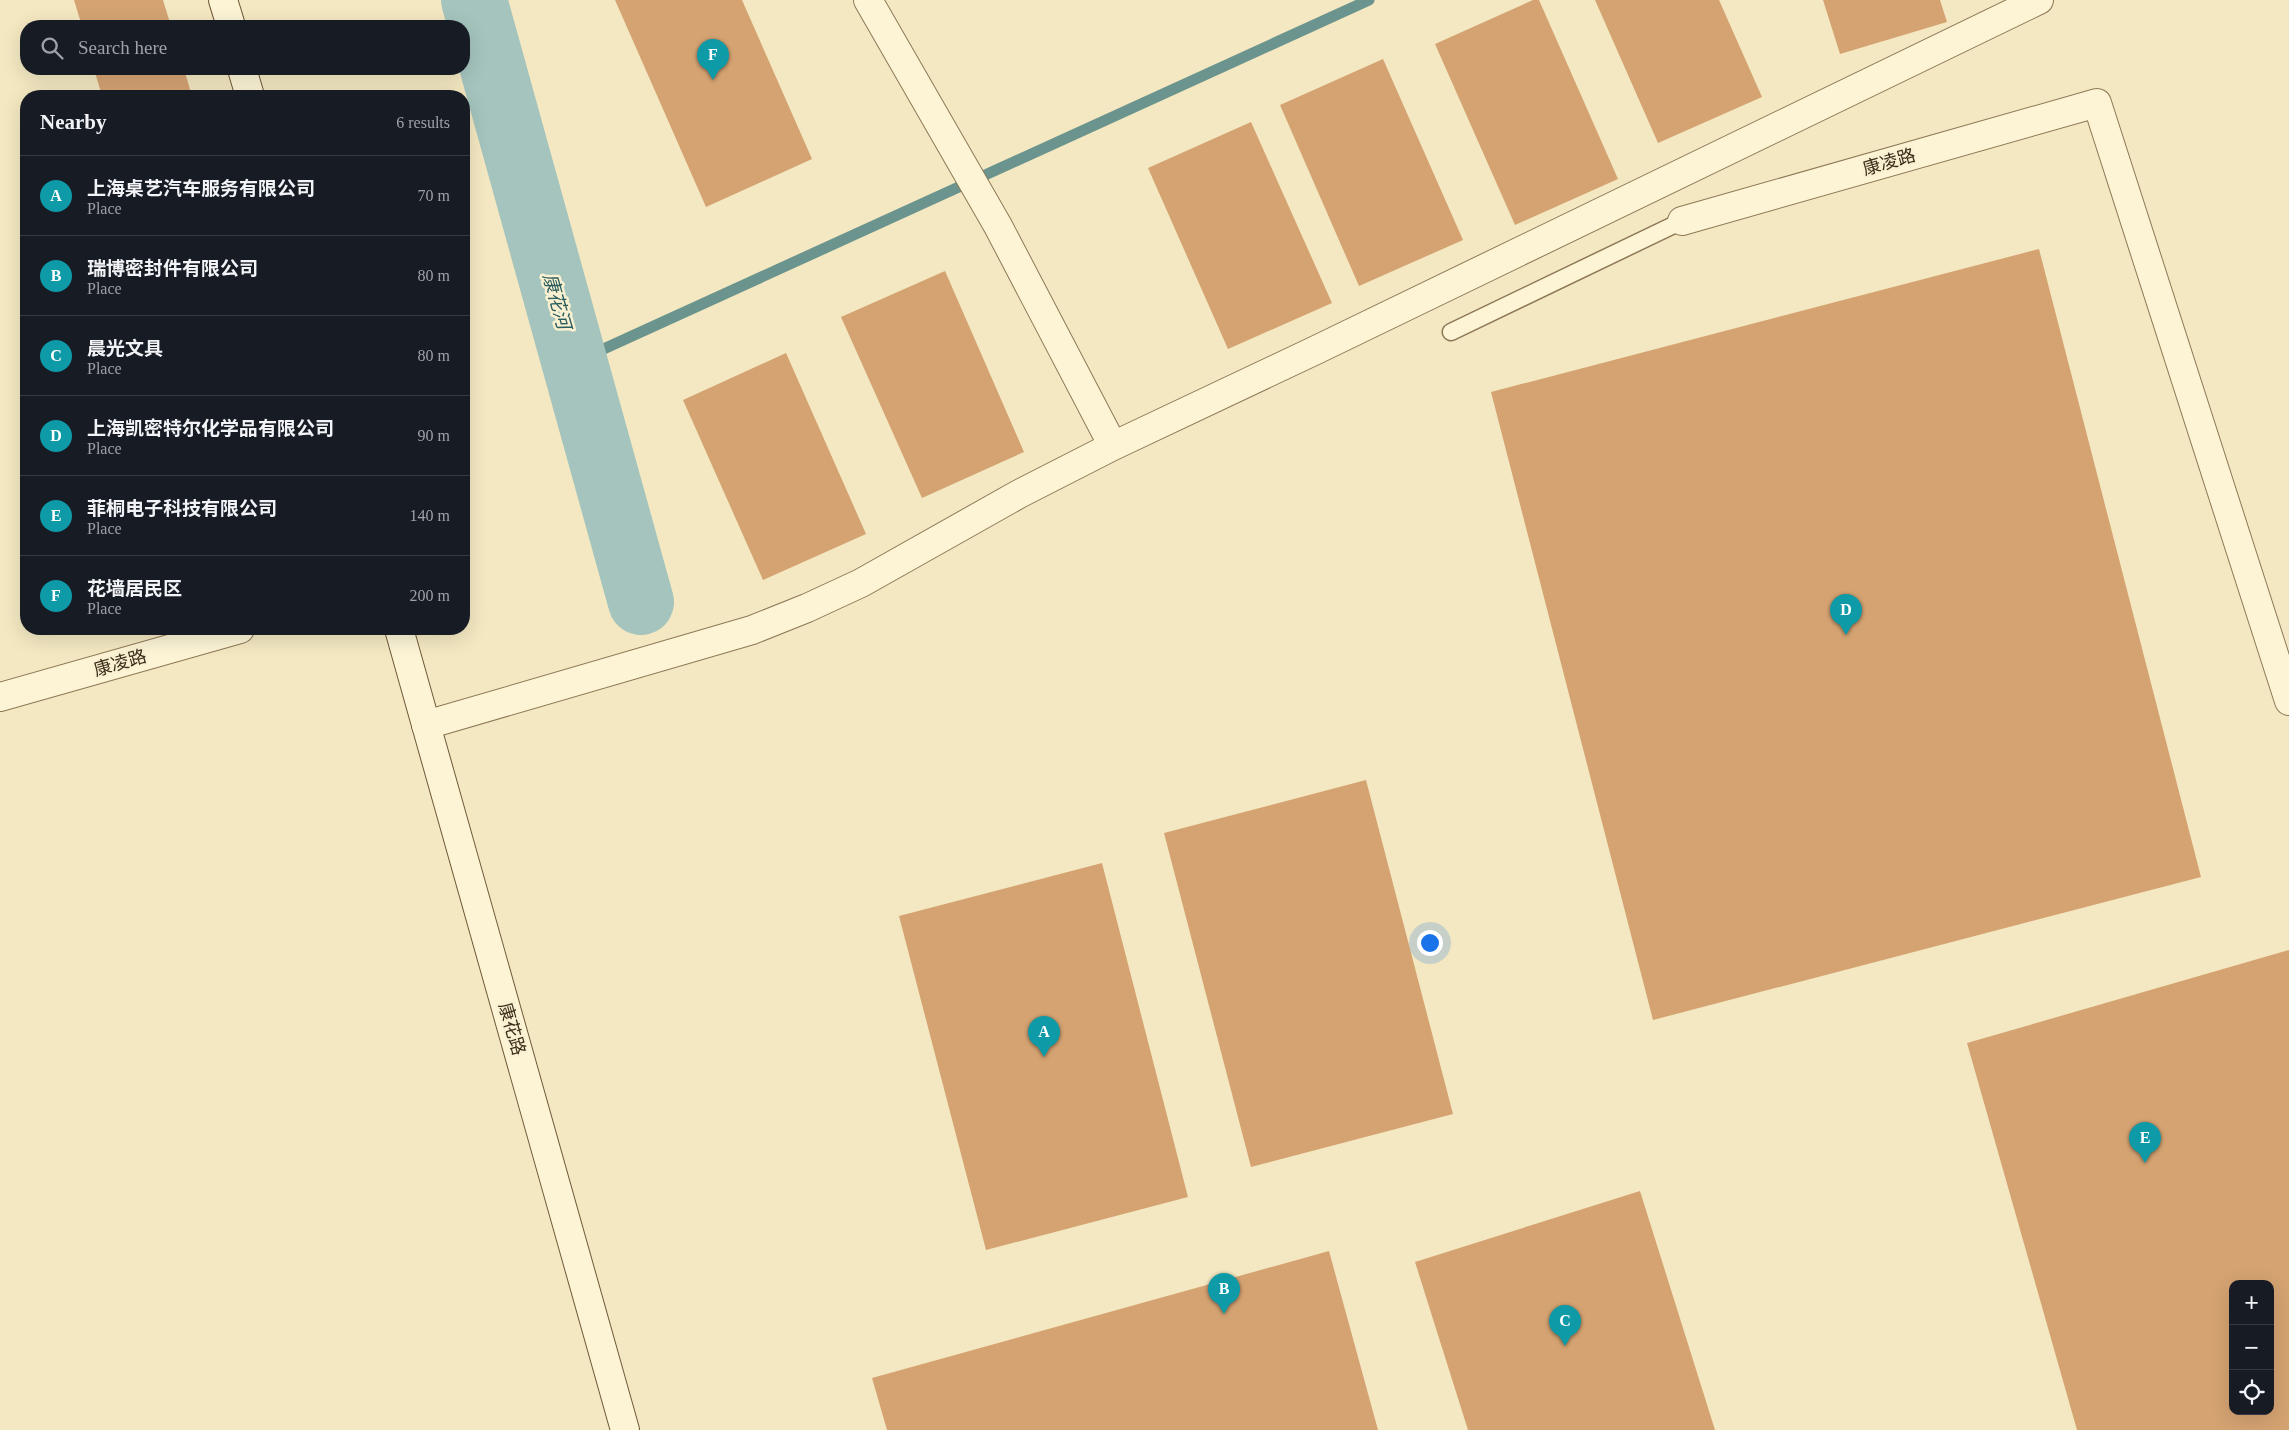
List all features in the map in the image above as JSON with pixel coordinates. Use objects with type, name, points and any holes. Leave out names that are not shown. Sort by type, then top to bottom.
[{"type":"street","points":[[223,0],[229,20]]},
{"type":"street","points":[[868,0],[998,226],[1113,446]]},
{"type":"street","points":[[426,725],[752,630],[807,608],[861,583],[1019,494],[1113,446],[1325,346],[2039,0]]},
{"type":"street","points":[[244,75],[248,90]]},
{"type":"street","name":"康凌路","points":[[1682,221],[2096,103],[2289,701]]},
{"type":"street","name":"康凌路","points":[[0,697],[219,635]]},
{"type":"street","name":"康花路","points":[[401,635],[625,1430]]},
{"type":"lane","points":[[1450,332],[1682,221]]},
{"type":"building","points":[[74,0],[163,0],[169,20],[80,20]]},
{"type":"building","points":[[615,0],[742,0],[812,159],[706,207]]},
{"type":"building","points":[[1533,0],[1539,0],[1618,179],[1515,225],[1435,44]]},
{"type":"building","points":[[1595,0],[1719,0],[1762,97],[1658,143]]},
{"type":"building","points":[[1823,0],[1940,0],[1947,22],[1840,54]]},
{"type":"building","points":[[1383,59],[1463,240],[1359,286],[1280,105]]},
{"type":"building","points":[[96,75],[186,75],[190,90],[100,90]]},
{"type":"building","points":[[1251,122],[1332,303],[1228,349],[1148,168]]},
{"type":"building","points":[[2039,249],[2201,877],[1653,1020],[1491,392]]},
{"type":"building","points":[[945,271],[1024,452],[922,498],[841,317]]},
{"type":"building","points":[[786,353],[866,534],[763,580],[683,400]]},
{"type":"building","points":[[1366,780],[1453,1114],[1251,1167],[1164,833]]},
{"type":"building","points":[[1102,863],[1188,1197],[986,1250],[899,916]]},
{"type":"building","points":[[2289,950],[2289,1430],[2077,1430],[1967,1043]]},
{"type":"building","points":[[1640,1191],[1715,1430],[1468,1430],[1415,1262]]},
{"type":"building","points":[[1329,1251],[1378,1430],[887,1430],[872,1378]]},
{"type":"waterway","name":"康花河","points":[[474,0],[641,602]]},
{"type":"waterway","points":[[575,362],[1369,0]]},
{"type":"place","name":"花墙居民区","points":[[713,80]]},
{"type":"place","name":"上海凯密特尔化学品有限公司","points":[[1846,635]]},
{"type":"place","name":"上海桌艺汽车服务有限公司","points":[[1044,1057]]},
{"type":"place","name":"菲桐电子科技有限公司","points":[[2145,1163]]},
{"type":"place","name":"瑞博密封件有限公司","points":[[1224,1314]]},
{"type":"place","name":"晨光文具","points":[[1565,1346]]}]
